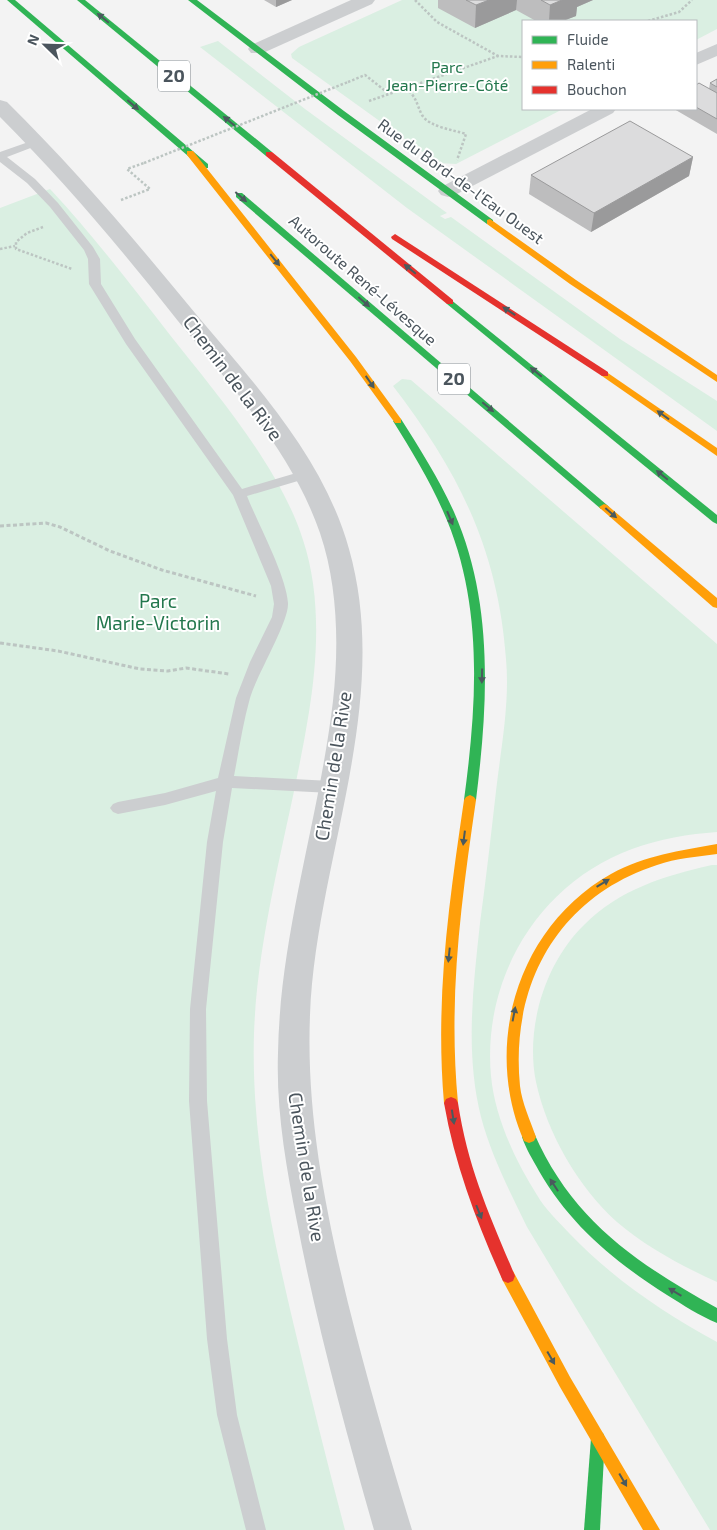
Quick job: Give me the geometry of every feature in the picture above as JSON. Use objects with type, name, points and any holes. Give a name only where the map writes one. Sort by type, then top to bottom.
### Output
[{"type":"main road","name":"Autoroute René-Lévesque","points":[[11,0],[717,604]]},
{"type":"main road","name":"Autoroute René-Lévesque","points":[[81,0],[717,520]]},
{"type":"main road","name":"Rue du Bord-de-l'Eau Ouest","points":[[192,0],[448,191],[595,297],[717,379]]},
{"type":"main road","points":[[266,152],[366,217]]},
{"type":"main road","points":[[190,154],[342,343],[399,424],[442,499],[468,567],[481,640],[481,698],[448,966],[445,1034],[450,1099],[464,1166],[477,1207],[491,1240],[535,1329],[652,1530]]},
{"type":"main road","points":[[382,228],[623,386],[717,453]]},
{"type":"main road","points":[[717,848],[671,855],[641,864],[602,884],[565,913],[541,945],[524,979],[513,1019],[511,1060],[513,1083],[526,1129],[545,1169],[566,1202],[596,1234],[617,1252],[668,1288],[717,1316]]},
{"type":"main road","points":[[592,1530],[598,1438]]},
{"type":"street","points":[[257,49],[366,0]]},
{"type":"street","points":[[697,59],[717,49]]},
{"type":"street","name":"Chemin de la Rive","points":[[0,106],[37,142],[97,208],[205,338],[269,422],[303,475],[330,528],[340,561],[345,593],[348,670],[346,702],[298,967],[293,1032],[294,1105],[308,1197],[331,1304],[371,1457],[393,1530]]},
{"type":"street","points":[[448,191],[604,110]]},
{"type":"lane","points":[[0,156],[37,142]]},
{"type":"lane","points":[[0,156],[31,181],[89,248],[94,259],[93,275],[95,284],[130,341],[173,398],[213,460],[240,494],[278,586],[280,598],[279,617],[250,678],[234,733],[215,842],[198,1009],[198,1101],[204,1206],[216,1339],[226,1406],[256,1530]]},
{"type":"lane","points":[[240,494],[303,475]]},
{"type":"lane","points":[[118,808],[166,799],[225,782],[284,783],[331,787]]},
{"type":"path","points":[[415,0],[438,22],[498,56]]},
{"type":"path","points":[[652,20],[687,9],[692,0]]},
{"type":"path","points":[[363,104],[387,92],[406,88],[498,56],[522,57]]},
{"type":"path","points":[[116,202],[147,189],[128,169],[365,75],[387,92]]},
{"type":"path","points":[[406,88],[415,96],[423,117],[439,126],[466,134],[456,160],[451,166]]},
{"type":"path","points":[[0,249],[15,246],[20,238],[27,233],[65,218]]},
{"type":"path","points":[[15,246],[19,251],[93,275]]},
{"type":"path","points":[[0,526],[46,523],[60,527],[110,551],[162,570],[246,594],[280,598]]},
{"type":"path","points":[[0,643],[58,651],[140,669],[168,671],[195,669],[250,678]]},
{"type":"green space","name":"Parc Jean-Pierre-Côté","points":[[402,0],[717,0],[717,29],[697,39],[697,20],[522,20],[522,110],[561,110],[456,164],[438,163],[292,58],[291,54],[299,47]]},
{"type":"green space","points":[[218,41],[305,109],[447,213],[440,216],[445,219],[451,217],[620,339],[717,401],[717,431],[407,208],[200,47]]},
{"type":"green space","name":"Parc Marie-Victorin","points":[[50,189],[112,260],[246,433],[279,486],[293,513],[309,561],[313,582],[316,625],[312,691],[302,752],[262,952],[254,1033],[254,1070],[259,1144],[270,1217],[306,1377],[345,1530],[0,1530],[0,208]]},
{"type":"green space","points":[[402,379],[411,380],[717,644],[717,832],[653,842],[632,849],[599,864],[569,885],[544,910],[523,938],[507,970],[496,1004],[491,1040],[491,1076],[493,1092],[507,1138],[521,1168],[544,1205],[585,1249],[620,1279],[677,1319],[717,1342],[717,1530],[710,1530],[527,1227],[495,1159],[481,1117],[473,1069],[473,996],[507,692],[502,620],[484,547],[471,514],[456,481],[393,386]]},
{"type":"green space","points":[[717,865],[717,1282],[678,1263],[640,1240],[617,1222],[589,1193],[556,1139],[541,1101],[533,1061],[533,1040],[541,998],[558,958],[570,940],[598,913],[628,893],[660,879]]},
{"type":"building","points":[[466,0],[489,0],[476,5]]},
{"type":"building","points":[[541,0],[562,0],[550,5]]},
{"type":"building","points":[[717,79],[717,87],[710,83]]},
{"type":"building","points":[[699,83],[717,93],[717,119],[697,108],[697,84]]},
{"type":"building","points":[[630,121],[693,157],[594,213],[531,175]]},
{"type":"traffic: fast","points":[[11,0],[205,166]]},
{"type":"traffic: fast","points":[[81,0],[269,154]]},
{"type":"traffic: fast","points":[[192,0],[341,113],[490,222]]},
{"type":"traffic: fast","points":[[239,195],[604,507]]},
{"type":"traffic: fast","points":[[450,302],[717,520]]},
{"type":"traffic: fast","points":[[398,421],[427,467],[449,513],[465,557],[475,602],[480,648],[480,696],[477,746],[470,800]]},
{"type":"traffic: fast","points":[[529,1137],[532,1146],[554,1183],[583,1222],[637,1267],[676,1293],[717,1316]]},
{"type":"traffic: fast","points":[[592,1530],[598,1438]]},
{"type":"traffic: slow","points":[[190,153],[353,359],[398,421]]},
{"type":"traffic: slow","points":[[490,222],[573,282],[717,379]]},
{"type":"traffic: slow","points":[[605,374],[717,453]]},
{"type":"traffic: slow","points":[[604,507],[717,604]]},
{"type":"traffic: slow","points":[[451,1103],[447,1065],[447,988],[454,913],[470,800]]},
{"type":"traffic: slow","points":[[529,1137],[515,1092],[512,1048],[516,1013],[526,979],[541,949],[561,922],[586,898],[616,878],[658,859],[717,849]]},
{"type":"traffic: slow","points":[[508,1276],[565,1382],[652,1530]]},
{"type":"traffic: jam","points":[[269,154],[450,302]]},
{"type":"traffic: jam","points":[[395,237],[605,374]]},
{"type":"traffic: jam","points":[[451,1103],[460,1148],[473,1192],[508,1276]]}]
